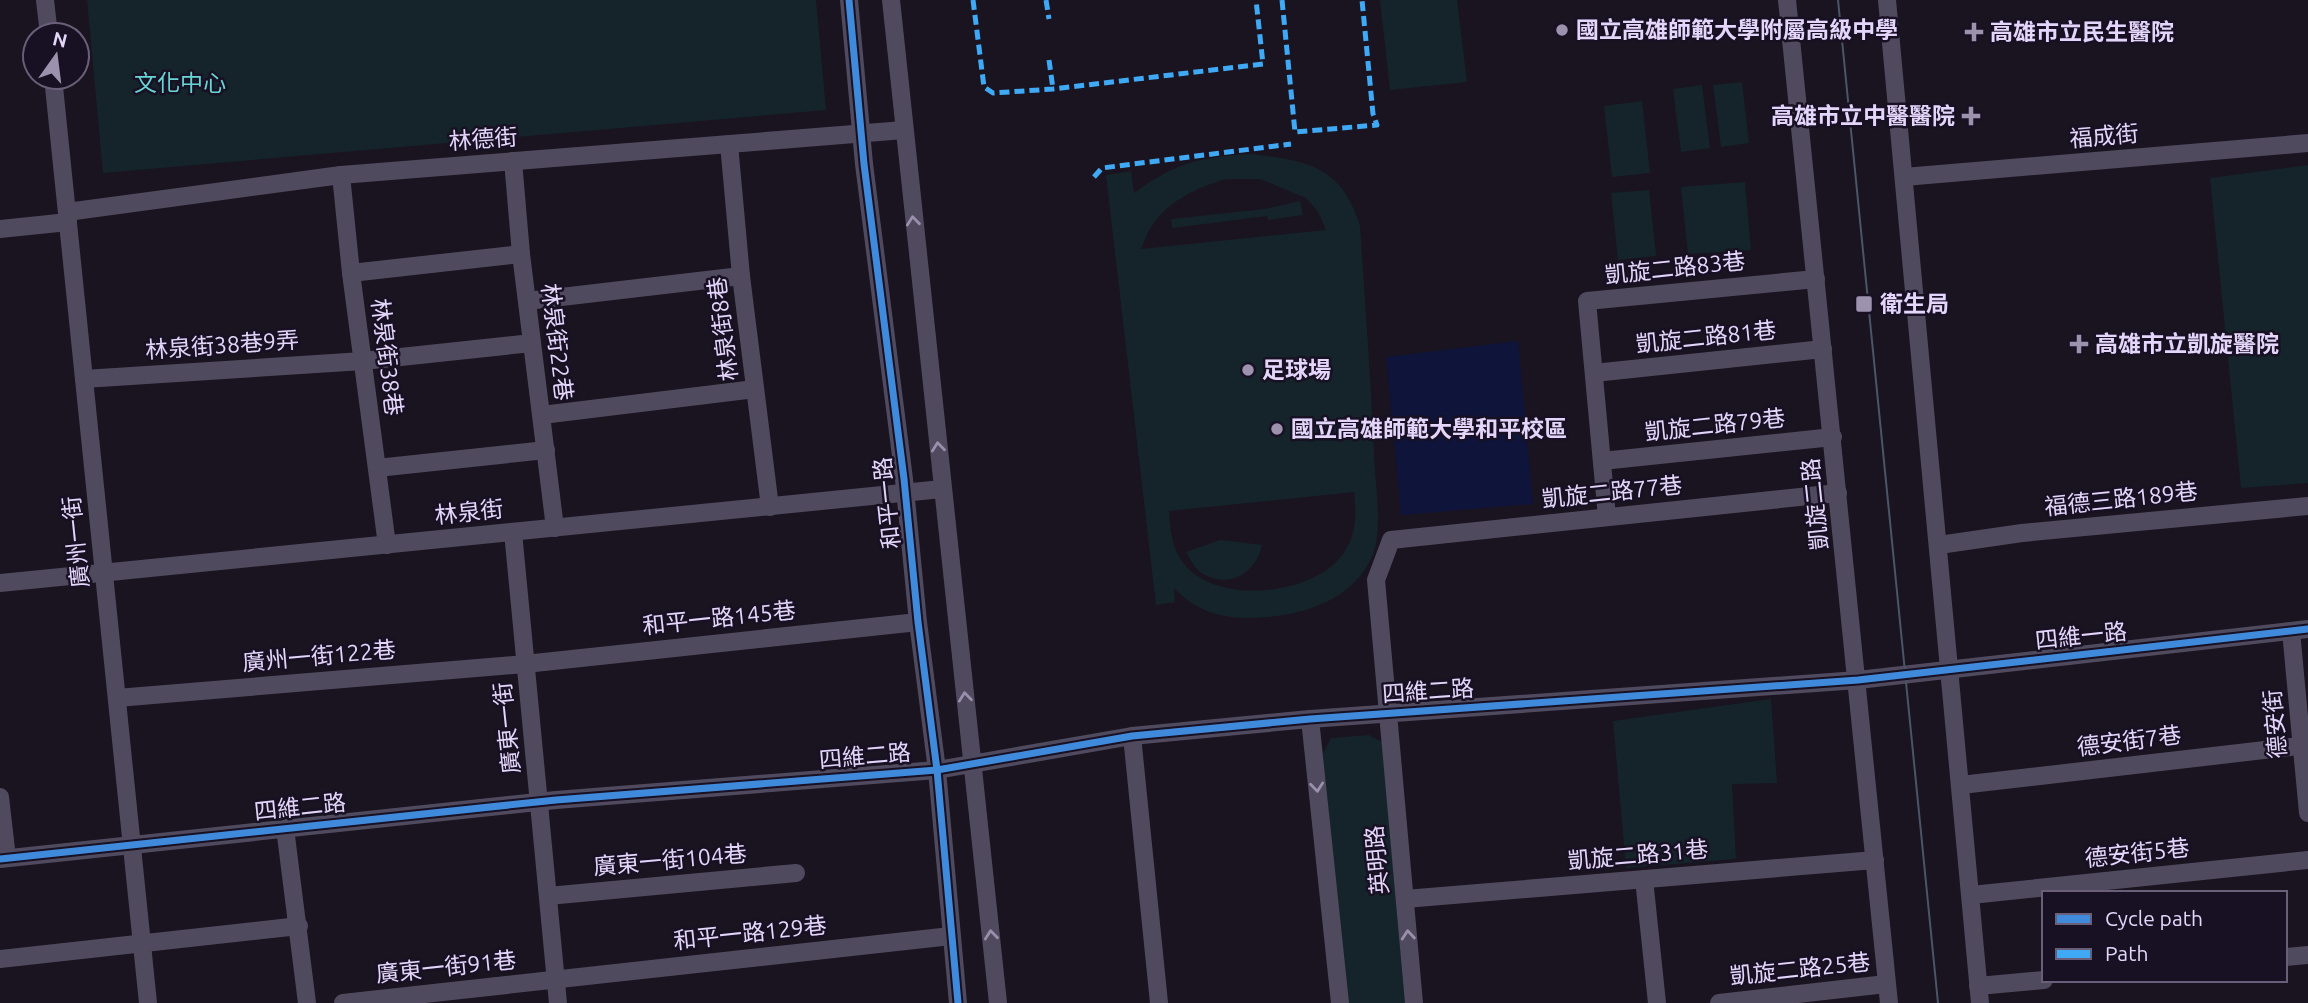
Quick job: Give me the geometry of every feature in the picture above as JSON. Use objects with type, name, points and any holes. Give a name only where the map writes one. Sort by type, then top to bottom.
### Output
[{"type":"street","points":[[46,0],[48,21]]},
{"type":"street","name":"和平一路","points":[[849,0],[861,134],[937,770],[958,1003]]},
{"type":"street","points":[[891,0],[998,1003]]},
{"type":"street","name":"凱旋二路","points":[[1787,0],[1889,1003]]},
{"type":"street","points":[[1887,0],[1979,994],[2042,980]]},
{"type":"street","name":"廣州一街","points":[[54,91],[148,1003]]},
{"type":"street","name":"林德街","points":[[0,229],[341,175],[904,130]]},
{"type":"street","name":"福成街","points":[[1904,177],[2308,143]]},
{"type":"street","name":"林泉街8巷","points":[[729,144],[741,276],[770,507]]},
{"type":"street","name":"林泉街22巷","points":[[513,161],[521,254],[555,528]]},
{"type":"street","name":"林泉街38巷","points":[[341,175],[351,273],[387,545]]},
{"type":"street","points":[[351,273],[521,254]]},
{"type":"street","points":[[527,301],[741,276]]},
{"type":"street","name":"凱旋二路83巷","points":[[1607,517],[1587,301],[1816,279]]},
{"type":"street","name":"林泉街38巷9弄","points":[[84,379],[363,361],[532,343]]},
{"type":"street","name":"凱旋二路81巷","points":[[1594,373],[1823,349]]},
{"type":"street","points":[[542,415],[755,389]]},
{"type":"street","name":"凱旋二路79巷","points":[[1602,461],[1833,437]]},
{"type":"street","points":[[377,468],[546,450]]},
{"type":"street","name":"林泉街","points":[[0,583],[943,489]]},
{"type":"street","name":"凱旋二路77巷","points":[[1391,540],[1838,493]]},
{"type":"street","name":"福德三路189巷","points":[[1939,545],[2022,533],[2308,506]]},
{"type":"street","name":"廣東一街","points":[[513,532],[558,1003]]},
{"type":"street","name":"英明路","points":[[1391,540],[1377,580],[1413,1003]]},
{"type":"street","name":"和平一路145巷","points":[[525,664],[918,622]]},
{"type":"street","name":"四維一路","points":[[1858,680],[2300,630]]},
{"type":"street","name":"德安街","points":[[2300,630],[2308,813]]},
{"type":"street","name":"廣州一街122巷","points":[[117,698],[525,664]]},
{"type":"street","name":"四維二路","points":[[4,858],[539,802],[937,770],[1132,736],[1310,719],[1858,680]]},
{"type":"street","points":[[1310,719],[1340,1003]]},
{"type":"street","points":[[1132,736],[1159,1003]]},
{"type":"street","name":"德安街7巷","points":[[1961,785],[2305,746]]},
{"type":"street","points":[[0,797],[4,858]]},
{"type":"street","points":[[285,828],[307,1003]]},
{"type":"street","name":"凱旋二路31巷","points":[[1405,899],[1875,860]]},
{"type":"street","name":"德安街5巷","points":[[1971,895],[2308,860]]},
{"type":"street","name":"廣東一街104巷","points":[[548,896],[796,873]]},
{"type":"street","points":[[1644,879],[1657,1003]]},
{"type":"street","points":[[0,959],[299,926]]},
{"type":"street","name":"和平一路129巷","points":[[555,979],[951,936]]},
{"type":"street","points":[[2287,957],[2308,955]]},
{"type":"street","name":"廣東一街91巷","points":[[343,1003],[555,979]]},
{"type":"street","name":"凱旋二路25巷","points":[[1719,1003],[1886,984]]},
{"type":"green space","name":"文化中心","points":[[87,0],[816,0],[826,110],[103,173]]},
{"type":"green space","points":[[1380,0],[1457,0],[1467,82],[1390,90]]},
{"type":"green space","points":[[1742,82],[1749,143],[1721,147],[1713,85]]},
{"type":"green space","points":[[1702,85],[1710,148],[1681,152],[1673,89]]},
{"type":"green space","points":[[1642,101],[1650,173],[1612,177],[1604,106]]},
{"type":"green space","points":[[1252,154],[1290,160],[1321,170],[1344,191],[1353,206],[1360,226],[1378,516],[1377,540],[1371,559],[1359,577],[1340,594],[1303,611],[1248,618],[1208,611],[1196,606],[1174,588],[1175,602],[1156,605],[1106,175],[1131,171],[1134,193],[1176,168],[1203,159]],"holes":[[[1226,179],[1260,179],[1306,198],[1318,212],[1326,230],[1141,249],[1148,232],[1168,208],[1196,190]],[[1354,492],[1354,524],[1351,540],[1343,554],[1329,569],[1309,580],[1286,587],[1236,590],[1213,584],[1194,574],[1180,558],[1173,541],[1169,511]]]},
{"type":"green space","points":[[2308,165],[2308,483],[2241,488],[2210,178]]},
{"type":"green space","points":[[1745,182],[1751,250],[1688,254],[1681,187]]},
{"type":"green space","points":[[1649,190],[1656,256],[1618,260],[1611,193]]},
{"type":"green space","points":[[1300,201],[1303,215],[1268,220],[1267,216],[1172,228],[1171,219],[1265,209]]},
{"type":"green space","points":[[1220,540],[1262,545],[1259,555],[1248,570],[1240,576],[1223,580],[1200,572],[1186,552]]},
{"type":"green space","points":[[1771,699],[1777,783],[1732,784],[1736,859],[1626,868],[1613,721]]},
{"type":"green space","points":[[1369,735],[1382,742],[1405,1003],[1346,1003],[1323,753],[1331,738]]},
{"type":"shaded area","points":[[1518,341],[1533,504],[1401,515],[1386,357]]},
{"type":"tram line","points":[[1838,0],[1938,1003]]},
{"type":"marked path","points":[[973,0],[984,87],[993,93],[1053,89],[1263,64],[1256,0]]},
{"type":"marked path","points":[[1046,0],[1049,19]]},
{"type":"marked path","points":[[1282,0],[1295,132],[1377,125],[1373,114],[1362,0]]},
{"type":"marked path","points":[[1049,60],[1053,89]]},
{"type":"marked path","points":[[1094,177],[1102,168],[1291,144]]},
{"type":"cycle path","points":[[849,0],[864,164],[937,770],[958,1003]]},
{"type":"cycle path","points":[[0,859],[556,800],[937,770],[1132,736],[1310,719],[1858,680],[2308,629]]},
{"type":"place","name":"國立高雄師範大學附屬高級中學","points":[[1562,30]]},
{"type":"place","name":"高雄市立民生醫院","points":[[1974,32]]},
{"type":"place","name":"高雄市立中醫醫院","points":[[1971,116]]},
{"type":"place","name":"衛生局","points":[[1864,304]]},
{"type":"place","name":"高雄市立凱旋醫院","points":[[2079,344]]},
{"type":"place","name":"足球場","points":[[1248,370]]},
{"type":"place","name":"國立高雄師範大學和平校區","points":[[1277,429]]}]
